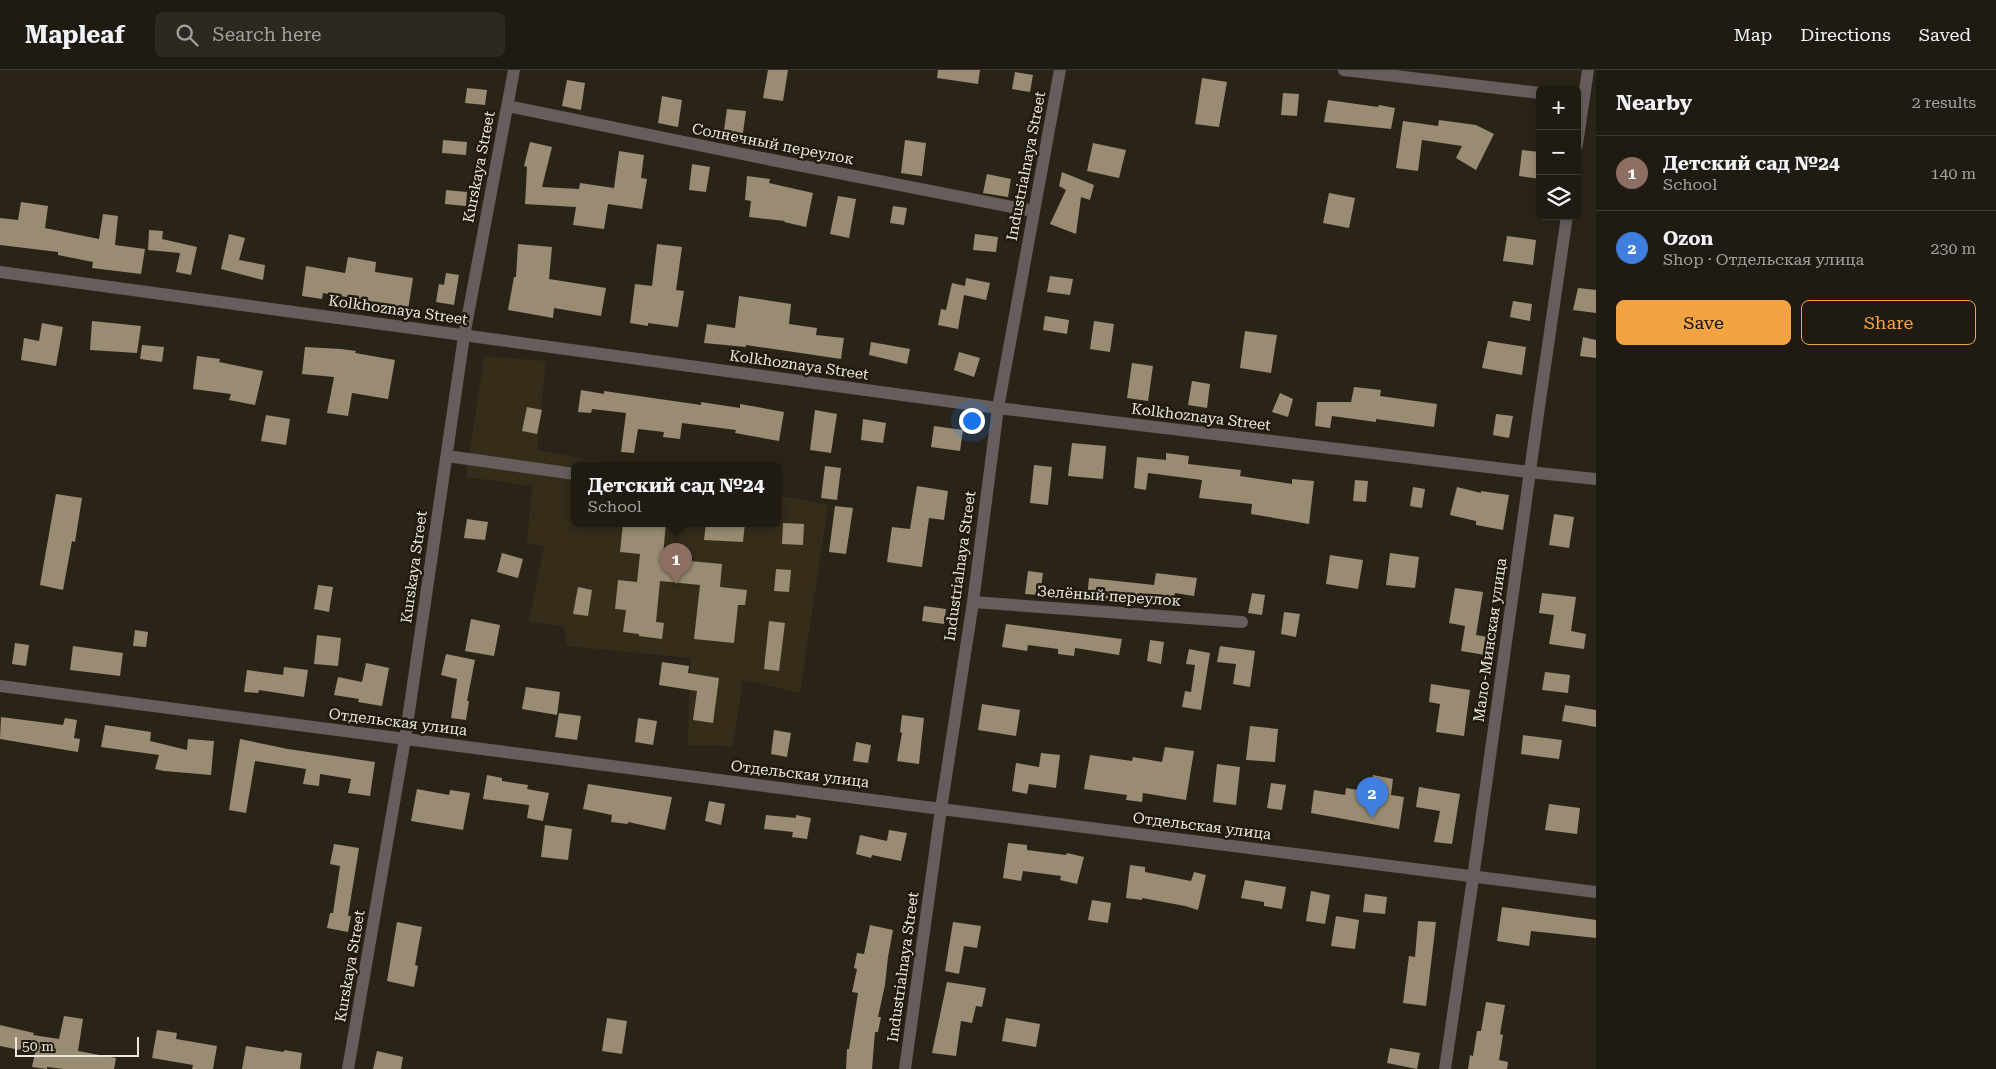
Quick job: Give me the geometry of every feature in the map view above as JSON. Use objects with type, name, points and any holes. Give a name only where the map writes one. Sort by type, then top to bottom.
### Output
[{"type":"street","name":"Kurskaya Street","points":[[348,1069],[406,739],[464,336],[514,70]]},
{"type":"street","name":"Industrialnaya Street","points":[[905,1069],[941,809],[973,602],[998,408],[1060,70]]},
{"type":"street","points":[[1344,70],[1536,93]]},
{"type":"street","points":[[1580,130],[1586,98],[1588,70]]},
{"type":"street","name":"Солнечный переулок","points":[[507,106],[1033,212]]},
{"type":"street","name":"Мало-Минская улица","points":[[1445,1069],[1474,877],[1529,472],[1566,220]]},
{"type":"street","name":"Kolkhoznaya Street","points":[[0,272],[998,408],[1596,479]]},
{"type":"street","points":[[447,456],[571,473]]},
{"type":"street","name":"Зелёный переулок","points":[[973,602],[1242,622]]},
{"type":"street","name":"Отдельская улица","points":[[0,686],[941,809],[1596,892]]},
{"type":"shaded area","points":[[484,356],[546,361],[537,450],[600,462],[571,462],[571,527],[781,527],[781,496],[828,505],[800,693],[743,680],[733,746],[688,745],[690,658],[567,646],[564,626],[529,622],[544,546],[527,543],[532,486],[466,477]]},
{"type":"building","points":[[768,70],[788,70],[783,101],[763,98]]},
{"type":"building","points":[[938,70],[980,70],[978,84],[937,78]]},
{"type":"building","points":[[1015,72],[1033,75],[1030,92],[1012,89]]},
{"type":"building","points":[[1202,78],[1227,82],[1219,127],[1195,124]]},
{"type":"building","points":[[567,80],[585,83],[581,110],[562,106]]},
{"type":"building","points":[[467,88],[487,90],[485,105],[465,103]]},
{"type":"building","points":[[1283,93],[1299,94],[1297,116],[1281,115]]},
{"type":"building","points":[[662,96],[682,100],[678,127],[658,123]]},
{"type":"building","points":[[1328,100],[1395,108],[1391,129],[1324,122]]},
{"type":"building","points":[[727,109],[746,111],[742,140],[723,137]]},
{"type":"building","points":[[1439,120],[1476,125],[1494,134],[1476,170],[1456,158],[1462,146],[1422,140],[1418,171],[1396,168],[1403,121],[1438,126]]},
{"type":"building","points":[[443,140],[467,142],[466,155],[442,153]]},
{"type":"building","points":[[905,140],[926,143],[922,176],[901,173]]},
{"type":"building","points":[[530,142],[552,147],[542,187],[579,189],[580,183],[614,188],[619,151],[644,155],[641,178],[647,179],[642,209],[608,204],[604,229],[573,225],[576,207],[525,204],[527,167],[524,166]]},
{"type":"building","points":[[1093,143],[1126,150],[1119,178],[1087,171]]},
{"type":"building","points":[[1522,150],[1536,152],[1536,178],[1519,176]]},
{"type":"building","points":[[692,164],[710,167],[706,192],[689,190]]},
{"type":"building","points":[[1062,172],[1094,185],[1090,200],[1081,197],[1076,234],[1050,224],[1066,190],[1059,186]]},
{"type":"building","points":[[987,174],[1011,179],[1008,197],[983,193]]},
{"type":"building","points":[[747,176],[770,179],[769,183],[813,193],[806,227],[785,221],[749,217],[751,201],[745,200]]},
{"type":"building","points":[[446,190],[467,192],[466,206],[445,204]]},
{"type":"building","points":[[1329,193],[1355,198],[1349,228],[1323,223]]},
{"type":"building","points":[[838,196],[856,199],[849,238],[830,234]]},
{"type":"building","points":[[21,202],[48,206],[45,228],[99,239],[103,214],[118,216],[115,245],[145,249],[141,274],[92,268],[93,262],[58,255],[58,252],[0,245],[0,218],[18,220]]},
{"type":"building","points":[[893,206],[907,208],[904,225],[890,223]]},
{"type":"building","points":[[149,230],[163,231],[162,239],[197,247],[191,275],[176,272],[180,253],[148,250]]},
{"type":"building","points":[[229,234],[245,238],[239,260],[265,265],[263,280],[221,269]]},
{"type":"building","points":[[975,234],[998,237],[996,252],[973,250]]},
{"type":"building","points":[[1507,236],[1536,240],[1533,265],[1503,261]]},
{"type":"building","points":[[518,244],[552,247],[549,279],[606,288],[601,316],[554,308],[553,318],[508,310],[514,277],[516,277]]},
{"type":"building","points":[[657,244],[682,247],[676,290],[684,291],[678,327],[630,323],[635,284],[652,286]]},
{"type":"building","points":[[348,257],[376,262],[375,272],[413,278],[408,310],[382,306],[382,303],[323,293],[322,299],[302,296],[306,266],[345,273]]},
{"type":"building","points":[[446,273],[459,275],[454,305],[436,302],[439,284],[444,285]]},
{"type":"building","points":[[1050,276],[1073,279],[1070,295],[1047,292]]},
{"type":"building","points":[[966,278],[990,283],[986,300],[964,295],[958,329],[938,325],[941,309],[946,310],[952,283],[965,286]]},
{"type":"building","points":[[1578,288],[1596,290],[1596,313],[1573,310]]},
{"type":"building","points":[[739,296],[791,304],[789,324],[817,328],[816,335],[844,338],[841,359],[746,345],[746,347],[704,343],[707,324],[735,328]]},
{"type":"building","points":[[1513,301],[1532,304],[1530,321],[1510,317]]},
{"type":"building","points":[[1045,316],[1069,320],[1067,334],[1043,330]]},
{"type":"building","points":[[92,321],[141,326],[137,353],[90,350]]},
{"type":"building","points":[[1094,321],[1114,324],[1110,352],[1090,349]]},
{"type":"building","points":[[42,323],[63,327],[56,366],[21,360],[24,338],[39,341]]},
{"type":"building","points":[[1245,331],[1277,335],[1271,373],[1240,368]]},
{"type":"building","points":[[1583,337],[1596,340],[1596,358],[1580,356]]},
{"type":"building","points":[[1488,341],[1526,347],[1522,375],[1482,368]]},
{"type":"building","points":[[871,342],[910,349],[907,364],[869,355]]},
{"type":"building","points":[[142,345],[164,347],[162,362],[140,359]]},
{"type":"building","points":[[305,347],[356,351],[355,353],[395,360],[388,399],[352,393],[348,416],[327,413],[334,377],[302,374]]},
{"type":"building","points":[[959,352],[980,358],[974,377],[954,370]]},
{"type":"building","points":[[197,356],[220,359],[219,362],[263,371],[255,405],[229,400],[231,394],[193,389]]},
{"type":"building","points":[[1132,363],[1153,366],[1148,401],[1127,398]]},
{"type":"building","points":[[1192,381],[1210,384],[1207,408],[1188,405]]},
{"type":"building","points":[[1354,387],[1381,390],[1380,396],[1437,404],[1434,427],[1376,419],[1376,422],[1332,416],[1330,428],[1315,426],[1317,402],[1351,402]]},
{"type":"building","points":[[581,390],[604,394],[604,391],[701,405],[701,402],[740,408],[740,404],[784,412],[779,441],[735,433],[736,430],[682,423],[680,439],[663,437],[664,432],[638,429],[634,453],[621,452],[626,413],[592,409],[591,413],[578,412]]},
{"type":"building","points":[[1280,393],[1293,399],[1288,417],[1272,412]]},
{"type":"building","points":[[527,407],[542,410],[537,434],[522,431]]},
{"type":"building","points":[[815,410],[837,414],[831,453],[810,450]]},
{"type":"building","points":[[1496,414],[1513,416],[1509,438],[1493,435]]},
{"type":"building","points":[[266,415],[290,419],[286,445],[261,441]]},
{"type":"building","points":[[863,419],[886,423],[883,443],[861,440]]},
{"type":"building","points":[[934,426],[963,430],[960,451],[931,447]]},
{"type":"building","points":[[1072,443],[1106,446],[1103,479],[1068,476]]},
{"type":"building","points":[[1166,453],[1189,456],[1188,464],[1241,470],[1240,476],[1292,484],[1292,479],[1314,481],[1309,524],[1251,514],[1252,504],[1199,498],[1202,480],[1148,473],[1146,490],[1134,488],[1137,457],[1166,460]]},
{"type":"building","points":[[1034,465],[1052,467],[1048,505],[1030,503]]},
{"type":"building","points":[[825,466],[841,468],[837,500],[821,498]]},
{"type":"building","points":[[1355,480],[1368,481],[1366,502],[1353,501]]},
{"type":"building","points":[[917,486],[948,491],[944,520],[929,518],[922,567],[887,562],[892,527],[910,529]]},
{"type":"building","points":[[1413,487],[1425,489],[1422,508],[1410,506]]},
{"type":"building","points":[[1457,487],[1481,493],[1481,491],[1509,495],[1503,530],[1476,525],[1476,521],[1450,515]]},
{"type":"building","points":[[56,494],[82,498],[75,542],[72,541],[63,590],[40,585]]},
{"type":"building","points":[[835,506],[853,508],[846,554],[829,552]]},
{"type":"building","points":[[1554,514],[1574,517],[1569,548],[1549,545]]},
{"type":"building","points":[[467,519],[488,522],[485,540],[464,538]]},
{"type":"building","points":[[783,523],[804,524],[803,545],[782,544]]},
{"type":"building","points":[[623,527],[666,527],[663,555],[690,558],[690,561],[722,564],[720,587],[747,590],[745,605],[738,605],[734,643],[694,639],[700,585],[660,581],[656,622],[664,623],[662,639],[623,632],[626,610],[615,609],[618,580],[637,582],[640,554],[620,552]]},
{"type":"building","points":[[706,527],[745,527],[743,542],[704,540]]},
{"type":"building","points":[[502,553],[523,559],[518,578],[497,572]]},
{"type":"building","points":[[1390,553],[1419,557],[1415,588],[1386,585]]},
{"type":"building","points":[[1330,555],[1363,560],[1358,589],[1326,584]]},
{"type":"building","points":[[776,569],[791,570],[789,592],[774,591]]},
{"type":"building","points":[[1028,571],[1043,573],[1040,595],[1025,594]]},
{"type":"building","points":[[1156,573],[1197,578],[1194,596],[1175,593],[1173,605],[1130,599],[1130,603],[1087,598],[1089,578],[1154,585]]},
{"type":"building","points":[[318,585],[333,587],[329,612],[314,609]]},
{"type":"building","points":[[578,587],[592,590],[588,616],[573,614]]},
{"type":"building","points":[[1455,588],[1483,592],[1476,635],[1488,637],[1485,655],[1461,651],[1465,626],[1449,623]]},
{"type":"building","points":[[1252,593],[1265,595],[1262,615],[1248,613]]},
{"type":"building","points":[[1542,593],[1576,597],[1571,631],[1586,634],[1584,649],[1549,644],[1554,615],[1539,613]]},
{"type":"building","points":[[924,606],[946,609],[944,624],[922,621]]},
{"type":"building","points":[[1284,612],[1300,614],[1296,637],[1281,634]]},
{"type":"building","points":[[471,619],[500,625],[494,656],[465,651]]},
{"type":"building","points":[[769,621],[785,623],[779,671],[764,669]]},
{"type":"building","points":[[1006,624],[1122,639],[1119,655],[1075,648],[1074,656],[1058,654],[1058,649],[1028,645],[1027,651],[1002,647]]},
{"type":"building","points":[[135,630],[148,632],[146,647],[133,646]]},
{"type":"building","points":[[317,635],[341,638],[338,666],[314,664]]},
{"type":"building","points":[[1150,640],[1164,642],[1161,664],[1147,661]]},
{"type":"building","points":[[15,643],[29,645],[26,666],[12,664]]},
{"type":"building","points":[[73,646],[123,653],[120,676],[70,670]]},
{"type":"building","points":[[1220,646],[1255,651],[1250,687],[1233,684],[1236,664],[1217,662]]},
{"type":"building","points":[[1189,649],[1210,653],[1201,710],[1182,707],[1185,691],[1191,692],[1195,665],[1186,664]]},
{"type":"building","points":[[446,654],[475,660],[467,701],[469,701],[466,720],[451,718],[457,679],[441,675]]},
{"type":"building","points":[[662,662],[689,666],[688,673],[719,678],[713,723],[693,720],[697,691],[659,685]]},
{"type":"building","points":[[366,663],[389,668],[382,706],[358,702],[359,699],[334,695],[338,677],[362,682]]},
{"type":"building","points":[[284,667],[308,670],[304,697],[259,690],[258,693],[244,692],[247,670],[283,675]]},
{"type":"building","points":[[1545,672],[1570,675],[1568,693],[1542,690]]},
{"type":"building","points":[[1431,684],[1470,690],[1464,736],[1436,732],[1440,704],[1429,702]]},
{"type":"building","points":[[526,687],[560,692],[557,715],[522,709]]},
{"type":"building","points":[[982,704],[1020,710],[1016,736],[978,730]]},
{"type":"building","points":[[1565,705],[1596,710],[1596,727],[1562,721]]},
{"type":"building","points":[[559,713],[581,716],[577,740],[555,737]]},
{"type":"building","points":[[902,715],[924,718],[919,764],[897,761],[902,733],[900,732]]},
{"type":"building","points":[[1,717],[63,725],[65,718],[77,720],[74,738],[80,739],[78,752],[0,739]]},
{"type":"building","points":[[638,718],[657,721],[653,745],[635,742]]},
{"type":"building","points":[[105,725],[151,732],[150,741],[187,750],[188,739],[214,741],[211,775],[155,769],[159,755],[101,747]]},
{"type":"building","points":[[1250,726],[1278,729],[1275,762],[1246,760]]},
{"type":"building","points":[[774,730],[791,733],[787,757],[771,754]]},
{"type":"building","points":[[1523,735],[1562,740],[1559,759],[1521,754]]},
{"type":"building","points":[[240,739],[288,749],[375,762],[370,796],[348,793],[351,779],[320,774],[319,786],[303,784],[306,769],[255,761],[246,813],[229,810]]},
{"type":"building","points":[[856,742],[871,745],[868,763],[853,761]]},
{"type":"building","points":[[1165,747],[1194,751],[1186,800],[1143,793],[1142,802],[1126,800],[1127,795],[1084,789],[1090,755],[1132,761],[1133,757],[1162,762]]},
{"type":"building","points":[[1041,753],[1060,755],[1056,788],[1029,784],[1027,794],[1012,791],[1016,763],[1039,767]]},
{"type":"building","points":[[1217,764],[1240,767],[1236,805],[1213,802]]},
{"type":"building","points":[[487,775],[502,778],[502,781],[528,785],[527,789],[549,793],[543,821],[527,818],[529,805],[483,799]]},
{"type":"building","points":[[1373,775],[1393,779],[1391,795],[1404,797],[1399,829],[1311,813],[1314,790],[1345,795],[1346,788],[1370,792]]},
{"type":"building","points":[[1271,783],[1286,785],[1282,810],[1267,808]]},
{"type":"building","points":[[588,784],[672,797],[665,830],[628,822],[628,824],[611,822],[612,815],[583,809]]},
{"type":"building","points":[[1419,787],[1460,794],[1452,844],[1434,842],[1440,811],[1416,807]]},
{"type":"building","points":[[417,789],[449,795],[450,790],[470,793],[463,830],[411,821]]},
{"type":"building","points":[[709,801],[725,804],[721,825],[705,821]]},
{"type":"building","points":[[1549,804],[1580,808],[1577,834],[1545,830]]},
{"type":"building","points":[[766,815],[796,818],[796,815],[811,818],[807,839],[792,837],[793,832],[764,829]]},
{"type":"building","points":[[545,825],[572,829],[568,860],[541,857]]},
{"type":"building","points":[[889,830],[907,833],[901,861],[872,855],[871,858],[856,854],[860,835],[887,841]]},
{"type":"building","points":[[1008,843],[1027,845],[1027,850],[1066,855],[1067,853],[1084,857],[1077,884],[1060,880],[1061,876],[1023,871],[1021,881],[1003,878]]},
{"type":"building","points":[[334,844],[359,848],[348,916],[351,916],[348,932],[327,928],[330,913],[333,913],[340,866],[330,864]]},
{"type":"building","points":[[1130,865],[1145,867],[1145,872],[1191,881],[1194,872],[1206,875],[1198,910],[1142,898],[1142,900],[1126,898]]},
{"type":"building","points":[[1245,880],[1286,887],[1282,909],[1264,906],[1264,902],[1241,898]]},
{"type":"building","points":[[1311,891],[1330,895],[1325,924],[1306,921]]},
{"type":"building","points":[[1365,894],[1387,897],[1385,914],[1363,912]]},
{"type":"building","points":[[1092,900],[1111,903],[1108,923],[1088,920]]},
{"type":"building","points":[[1502,907],[1596,920],[1596,938],[1531,931],[1529,946],[1497,941]]},
{"type":"building","points":[[1336,916],[1359,920],[1355,949],[1331,946]]},
{"type":"building","points":[[1418,921],[1436,922],[1426,1006],[1403,1003],[1409,956],[1415,957]]},
{"type":"building","points":[[397,922],[422,927],[415,965],[418,966],[414,987],[387,981]]},
{"type":"building","points":[[953,922],[981,926],[977,948],[964,946],[959,974],[945,971]]},
{"type":"building","points":[[870,925],[893,930],[878,1017],[881,1017],[878,1032],[875,1032],[872,1069],[846,1069],[847,1049],[849,1049],[858,993],[852,992],[857,969],[854,968],[857,953],[864,954]]},
{"type":"building","points":[[947,982],[986,988],[982,1007],[976,1006],[972,1023],[961,1021],[956,1056],[932,1053]]},
{"type":"building","points":[[1486,1002],[1505,1005],[1500,1034],[1503,1035],[1499,1060],[1508,1062],[1507,1069],[1468,1069],[1470,1055],[1473,1056],[1477,1031],[1481,1031]]},
{"type":"building","points":[[64,1016],[83,1019],[78,1051],[116,1058],[114,1069],[47,1067],[47,1069],[32,1067],[35,1053],[0,1046],[0,1025],[34,1033],[33,1035],[59,1039]]},
{"type":"building","points":[[607,1018],[627,1021],[622,1054],[602,1051]]},
{"type":"building","points":[[1006,1018],[1040,1024],[1036,1047],[1002,1041]]},
{"type":"building","points":[[157,1030],[177,1033],[176,1039],[217,1046],[213,1069],[192,1069],[193,1065],[152,1058]]},
{"type":"building","points":[[246,1046],[302,1053],[300,1069],[242,1069]]},
{"type":"building","points":[[1390,1048],[1420,1053],[1417,1069],[1387,1063]]},
{"type":"building","points":[[377,1051],[403,1057],[401,1069],[373,1069]]},
{"type":"place","name":"Детский сад №24","points":[[676,584]]},
{"type":"place","name":"Ozon","points":[[1372,818]]}]
